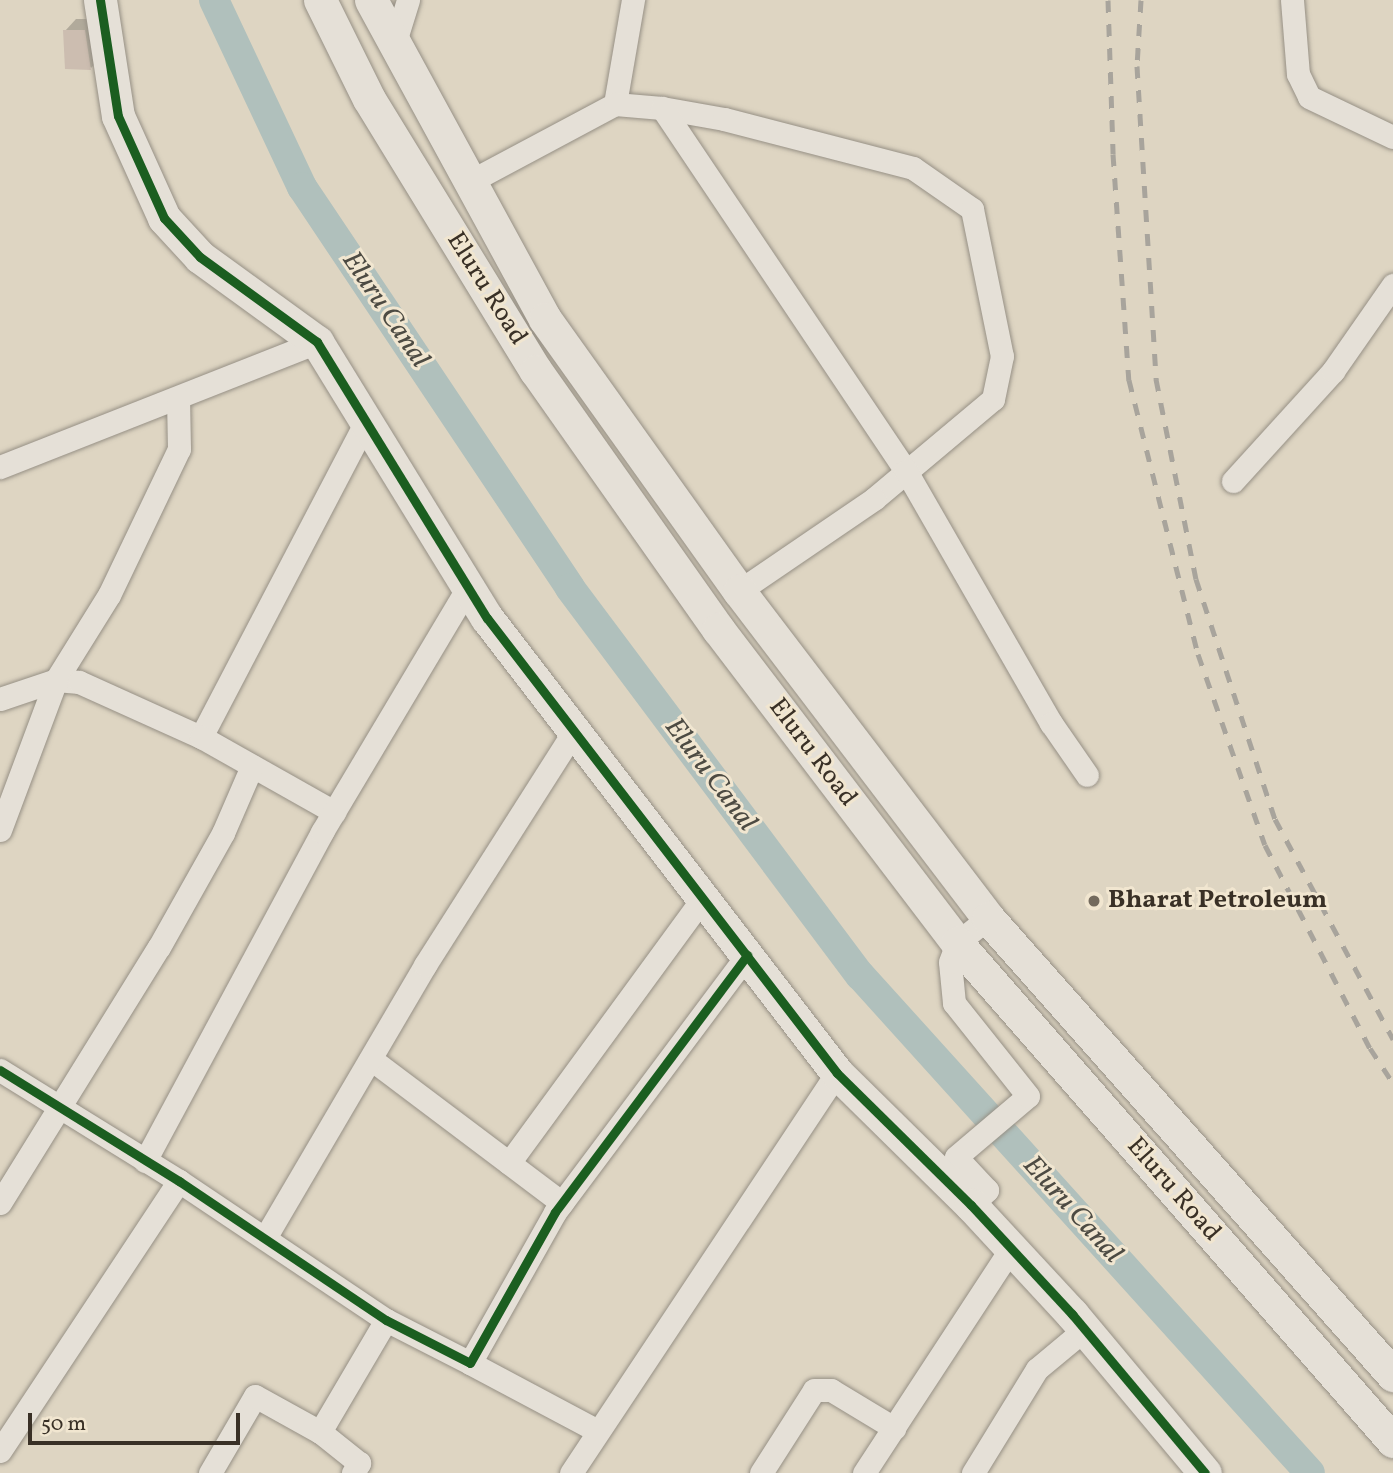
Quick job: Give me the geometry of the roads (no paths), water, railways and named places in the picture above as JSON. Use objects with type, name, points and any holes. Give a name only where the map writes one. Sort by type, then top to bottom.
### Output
[{"type":"main road","points":[[100,0],[118,116],[163,218],[200,257],[317,342],[468,587],[574,731],[837,1073],[979,1197],[1010,1250],[1078,1321],[1205,1473]]},
{"type":"main road","name":"Eluru Road","points":[[320,0],[369,99],[536,371],[718,629],[957,943],[1393,1441]]},
{"type":"main road","name":"Eluru Road","points":[[371,0],[545,318],[739,591],[988,918],[1393,1375]]},
{"type":"street","points":[[394,45],[408,0]]},
{"type":"street","points":[[615,104],[633,0]]},
{"type":"street","points":[[1292,0],[1298,74],[1309,97],[1393,137]]},
{"type":"street","points":[[469,182],[615,104],[662,108],[724,119],[913,168],[972,209],[1002,356],[993,399],[874,499],[739,591]]},
{"type":"street","points":[[662,108],[906,471],[1051,723],[1087,775]]},
{"type":"street","points":[[1233,481],[1333,371],[1393,285]]},
{"type":"street","points":[[0,467],[317,342]]},
{"type":"street","points":[[0,830],[56,680],[109,595],[179,449],[178,399]]},
{"type":"street","points":[[201,737],[366,421]]},
{"type":"street","points":[[145,1161],[334,812],[468,587]]},
{"type":"street","points":[[0,699],[56,680],[79,682],[201,737],[334,812]]},
{"type":"street","points":[[265,1238],[425,965],[574,731]]},
{"type":"street","points":[[0,1202],[59,1111],[217,845],[252,766]]},
{"type":"street","points":[[509,1163],[703,898]]},
{"type":"street","points":[[979,1197],[956,1157],[1028,1096],[987,1048],[954,1003],[950,962],[957,943],[988,918]]},
{"type":"street","points":[[470,1363],[562,1203],[747,955]]},
{"type":"street","points":[[371,1059],[562,1203]]},
{"type":"street","points":[[0,1070],[59,1111],[180,1181],[386,1320],[598,1431]]},
{"type":"street","points":[[571,1473],[837,1073]]},
{"type":"street","points":[[0,1451],[180,1181]]},
{"type":"street","points":[[864,1473],[1010,1250]]},
{"type":"street","points":[[320,1432],[386,1320]]},
{"type":"street","points":[[973,1473],[1037,1370],[1078,1321]]},
{"type":"street","points":[[761,1473],[814,1390],[831,1390],[894,1428]]},
{"type":"street","points":[[210,1473],[255,1396],[320,1432],[363,1470]]},
{"type":"waterway","name":"Eluru Canal","points":[[214,0],[302,187],[570,588],[860,975],[1310,1473]]},
{"type":"railway","points":[[1108,0],[1113,154],[1129,380],[1198,654],[1265,845],[1370,1048],[1393,1083]]},
{"type":"railway","points":[[1141,0],[1137,66],[1156,379],[1196,579],[1275,819],[1393,1039]]},
{"type":"place","name":"Bharat Petroleum","points":[[1094,901]]}]
